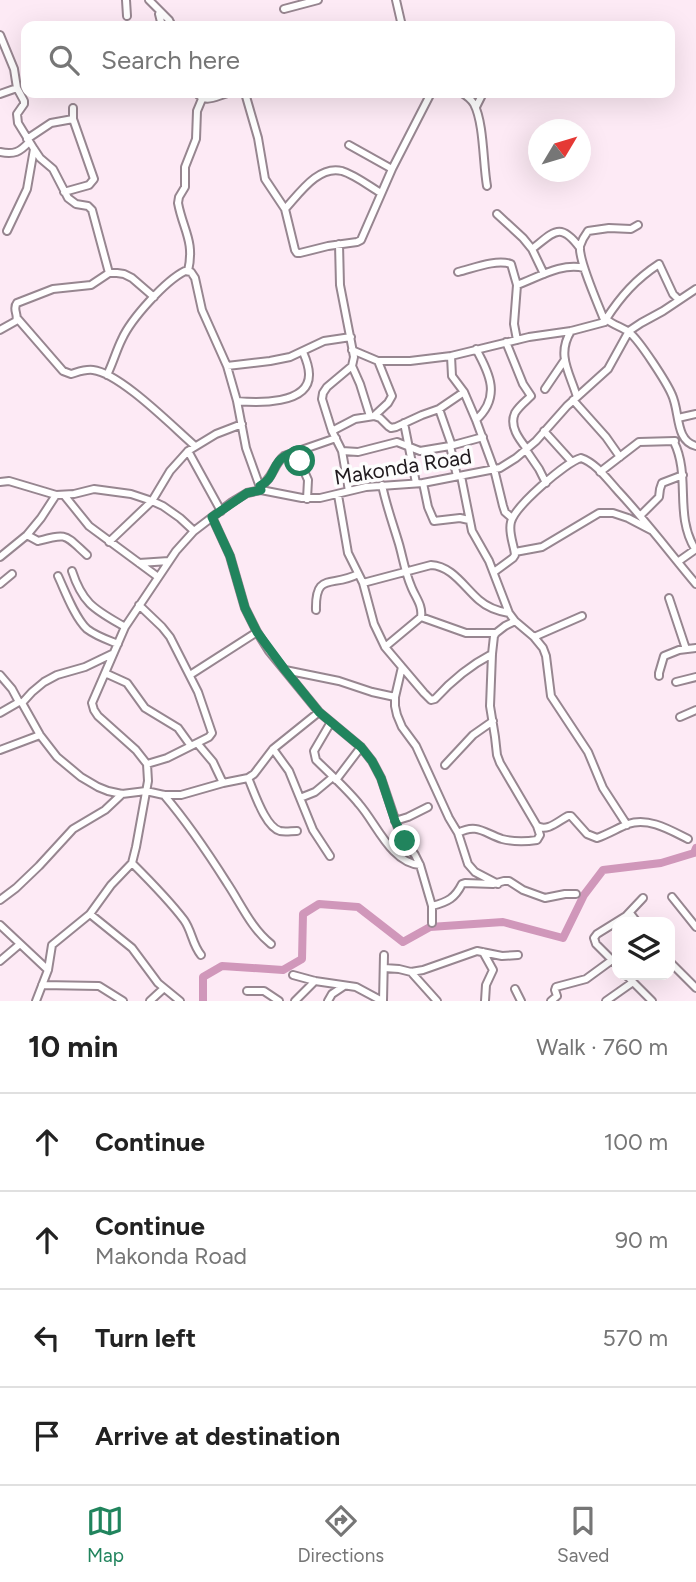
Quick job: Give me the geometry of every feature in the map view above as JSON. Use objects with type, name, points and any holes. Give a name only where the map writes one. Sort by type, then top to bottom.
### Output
[{"type":"street","points":[[126,0],[127,16]]},
{"type":"street","points":[[149,0],[170,21]]},
{"type":"street","points":[[284,9],[318,0]]},
{"type":"street","points":[[396,0],[401,21]]},
{"type":"street","points":[[159,12],[162,21]]},
{"type":"street","points":[[0,35],[21,94]]},
{"type":"street","points":[[0,94],[17,88]]},
{"type":"street","points":[[23,98],[24,104],[17,117],[28,140],[40,158],[53,169],[72,202],[88,206],[92,211],[109,273]]},
{"type":"street","points":[[188,271],[191,244],[178,203],[185,187],[185,167],[196,139],[199,98]]},
{"type":"street","points":[[246,98],[258,138],[265,179],[285,209],[297,253],[361,240],[392,169],[428,98]]},
{"type":"street","points":[[469,98],[476,107],[483,141],[487,186]]},
{"type":"street","points":[[476,107],[481,98]]},
{"type":"street","points":[[64,192],[89,185],[94,179],[73,119],[73,108]]},
{"type":"street","points":[[0,152],[17,153],[28,140],[51,123],[73,119]]},
{"type":"street","points":[[349,145],[392,169]]},
{"type":"street","points":[[7,231],[27,189],[34,149]]},
{"type":"street","points":[[285,209],[312,181],[329,171],[344,172],[381,193]]},
{"type":"street","points":[[497,214],[532,249],[544,274]]},
{"type":"street","points":[[580,248],[588,231],[631,229],[638,225]]},
{"type":"street","points":[[532,249],[555,233],[561,231],[570,235],[580,248],[584,268],[605,320],[629,331],[671,393],[683,440]]},
{"type":"street","points":[[339,244],[340,285],[354,357],[352,366],[372,416]]},
{"type":"street","points":[[458,272],[509,262],[513,267],[517,285],[514,324],[517,340]]},
{"type":"street","points":[[352,350],[378,361],[410,361],[451,356],[547,333],[571,331],[605,320],[624,292],[660,264],[673,294],[679,300]]},
{"type":"street","points":[[517,285],[573,266],[584,268]]},
{"type":"street","points":[[107,375],[124,334],[171,279],[188,271]]},
{"type":"street","points":[[188,271],[195,278],[202,310],[227,366],[250,460],[261,488]]},
{"type":"street","points":[[154,298],[124,274],[109,273],[91,285],[53,289],[23,300],[16,305],[17,318],[63,371],[71,374],[93,370],[107,375],[133,391],[195,446]]},
{"type":"street","points":[[629,331],[696,289]]},
{"type":"street","points":[[0,330],[17,318]]},
{"type":"street","points":[[571,331],[564,361],[575,398],[620,457]]},
{"type":"street","name":"Makonda Road","points":[[261,488],[307,499],[320,498],[382,485],[419,483],[459,476],[506,464],[526,449],[575,398],[608,369],[629,331]]},
{"type":"street","points":[[227,366],[270,361],[303,352],[324,341],[351,337]]},
{"type":"street","points":[[506,342],[523,384],[531,396],[516,411],[514,429],[546,483]]},
{"type":"street","points":[[476,349],[484,362],[492,393],[484,411],[476,420]]},
{"type":"street","points":[[237,401],[268,403],[295,395],[309,380],[308,364],[303,352]]},
{"type":"street","points":[[451,356],[452,376],[464,392],[476,420],[494,469],[505,512],[512,518]]},
{"type":"street","points":[[372,416],[388,403],[391,396],[378,361]]},
{"type":"street","points":[[545,389],[564,361]]},
{"type":"street","points":[[349,491],[342,451],[322,399],[327,387],[352,366]]},
{"type":"street","points":[[36,1001],[48,970],[52,945],[90,914],[111,885],[132,863],[148,772],[136,750],[98,716],[92,702],[125,627],[169,561],[194,531],[247,493],[261,488],[271,477],[279,460],[334,435],[355,419],[372,416],[380,418],[391,428],[439,409],[464,392]]},
{"type":"street","points":[[439,409],[474,537],[485,551],[509,613],[540,643],[546,656],[551,696],[588,752],[603,788],[627,825]]},
{"type":"street","points":[[678,418],[696,414]]},
{"type":"street","points":[[404,423],[419,483],[434,521],[460,518],[469,520]]},
{"type":"street","points":[[109,542],[152,500],[170,471],[188,451],[216,434],[242,424]]},
{"type":"street","points":[[544,431],[572,462]]},
{"type":"street","points":[[342,451],[358,452],[397,442],[420,451],[483,438]]},
{"type":"street","points":[[600,472],[639,442],[683,440],[696,446]]},
{"type":"street","points":[[674,442],[681,457],[683,510],[695,549],[679,561]]},
{"type":"street","points":[[188,451],[221,511]]},
{"type":"street","points":[[295,451],[308,480],[307,499]]},
{"type":"street","points":[[494,572],[513,558],[515,552],[510,526],[512,518],[526,500],[572,462],[583,458],[600,472],[640,516],[696,584]]},
{"type":"street","points":[[640,516],[659,497],[662,483],[683,475]]},
{"type":"street","points":[[0,482],[9,481],[60,495],[94,489],[131,494],[152,500],[180,518],[194,531]]},
{"type":"street","points":[[382,485],[406,572],[422,613],[421,617],[386,647]]},
{"type":"street","points":[[0,557],[27,535],[60,495]]},
{"type":"street","points":[[60,495],[89,526],[158,577]]},
{"type":"street","points":[[338,495],[348,552],[363,583],[374,624],[386,647],[424,693],[435,699],[454,678],[492,654]]},
{"type":"street","points":[[515,552],[542,547],[599,513],[628,517],[653,531]]},
{"type":"street","points":[[212,517],[230,556],[245,608],[257,632],[319,712],[361,747],[372,761],[381,778],[400,834],[420,865],[432,906],[432,923]]},
{"type":"street","points":[[27,535],[38,541],[66,537],[87,555]]},
{"type":"street","points":[[139,563],[169,561]]},
{"type":"street","points":[[363,583],[382,576],[440,565],[480,601],[493,610],[509,613]]},
{"type":"street","points":[[72,571],[84,599],[125,627]]},
{"type":"street","points":[[0,584],[12,574]]},
{"type":"street","points":[[316,610],[317,590],[320,586],[358,575]]},
{"type":"street","points":[[58,576],[86,628],[118,644]]},
{"type":"street","points":[[669,598],[686,649]]},
{"type":"street","points":[[139,605],[170,637],[198,692],[212,731],[209,737],[194,745],[167,758],[146,764]]},
{"type":"street","points":[[534,637],[582,616]]},
{"type":"street","points":[[421,617],[466,632],[496,632],[515,621]]},
{"type":"street","points":[[190,675],[257,632]]},
{"type":"street","points":[[458,833],[474,828],[520,842],[539,838],[537,826],[497,755],[489,689],[496,632]]},
{"type":"street","points":[[659,676],[664,656],[696,648]]},
{"type":"street","points":[[0,713],[21,703],[51,679],[114,653]]},
{"type":"street","points":[[402,667],[394,706],[402,727],[416,746],[458,833],[468,864],[498,884]]},
{"type":"street","points":[[285,670],[395,696]]},
{"type":"street","points":[[105,673],[127,683],[145,708],[178,728],[213,762],[223,783]]},
{"type":"street","points":[[0,675],[12,688],[40,735],[57,757],[81,777],[108,791],[122,794],[146,792],[181,795],[248,778],[272,749],[319,712]]},
{"type":"street","points":[[676,682],[696,677]]},
{"type":"street","points":[[680,717],[696,710]]},
{"type":"street","points":[[445,765],[473,735],[493,721]]},
{"type":"street","points":[[331,722],[314,751],[316,760],[357,801],[402,860],[420,865]]},
{"type":"street","points":[[0,750],[40,735]]},
{"type":"street","points":[[300,798],[315,792],[335,778],[361,747]]},
{"type":"street","points":[[272,749],[289,771],[313,830],[330,856]]},
{"type":"street","points":[[248,778],[272,826],[281,832],[297,831]]},
{"type":"street","points":[[0,900],[39,866],[73,829],[105,810],[122,794]]},
{"type":"street","points":[[164,795],[226,881],[253,925],[271,944]]},
{"type":"street","points":[[395,821],[428,807]]},
{"type":"street","points":[[537,826],[548,827],[570,816],[587,834],[597,838],[627,825],[645,822],[688,839]]},
{"type":"street","points":[[132,863],[184,920],[201,955]]},
{"type":"street","points":[[432,906],[455,897],[462,884],[498,884],[509,881],[540,898],[576,894]]},
{"type":"street","points":[[671,897],[696,927]]},
{"type":"street","points":[[624,917],[643,898]]},
{"type":"street","points":[[630,913],[633,917]]},
{"type":"street","points":[[90,914],[132,948],[163,989],[180,1001]]},
{"type":"street","points":[[612,924],[594,938],[596,944],[612,960]]},
{"type":"street","points":[[0,925],[48,970]]},
{"type":"street","points":[[0,961],[20,944]]},
{"type":"street","points":[[483,951],[493,970],[486,985],[485,1001]]},
{"type":"street","points":[[384,968],[411,972],[423,970],[483,951],[502,956],[518,955]]},
{"type":"street","points":[[383,1001],[384,955]]},
{"type":"street","points":[[556,999],[556,987],[586,979],[612,965]]},
{"type":"street","points":[[675,966],[695,984]]},
{"type":"street","points":[[411,972],[437,1001]]},
{"type":"street","points":[[293,975],[356,987],[383,1001]]},
{"type":"street","points":[[295,1001],[315,981]]},
{"type":"street","points":[[606,1001],[633,982],[652,1001]]},
{"type":"street","points":[[328,983],[329,1000]]},
{"type":"street","points":[[42,985],[99,986],[123,1001]]},
{"type":"street","points":[[329,1000],[332,994],[345,985]]},
{"type":"street","points":[[150,1001],[163,989]]},
{"type":"street","points":[[515,989],[521,1001]]},
{"type":"street","points":[[247,991],[264,991],[279,1001]]},
{"type":"waterway","points":[[203,1001],[203,977],[222,966],[283,970],[302,959],[303,914],[319,904],[358,907],[403,942],[430,927],[503,922],[563,938],[584,895],[603,870],[661,863],[694,853],[696,848]]},
{"type":"route","points":[[300,461],[295,451],[284,456],[279,460],[271,477],[260,486],[261,490],[247,493],[212,517],[234,566],[250,621],[269,651],[319,712],[366,752],[381,778],[395,821],[405,841]]}]
